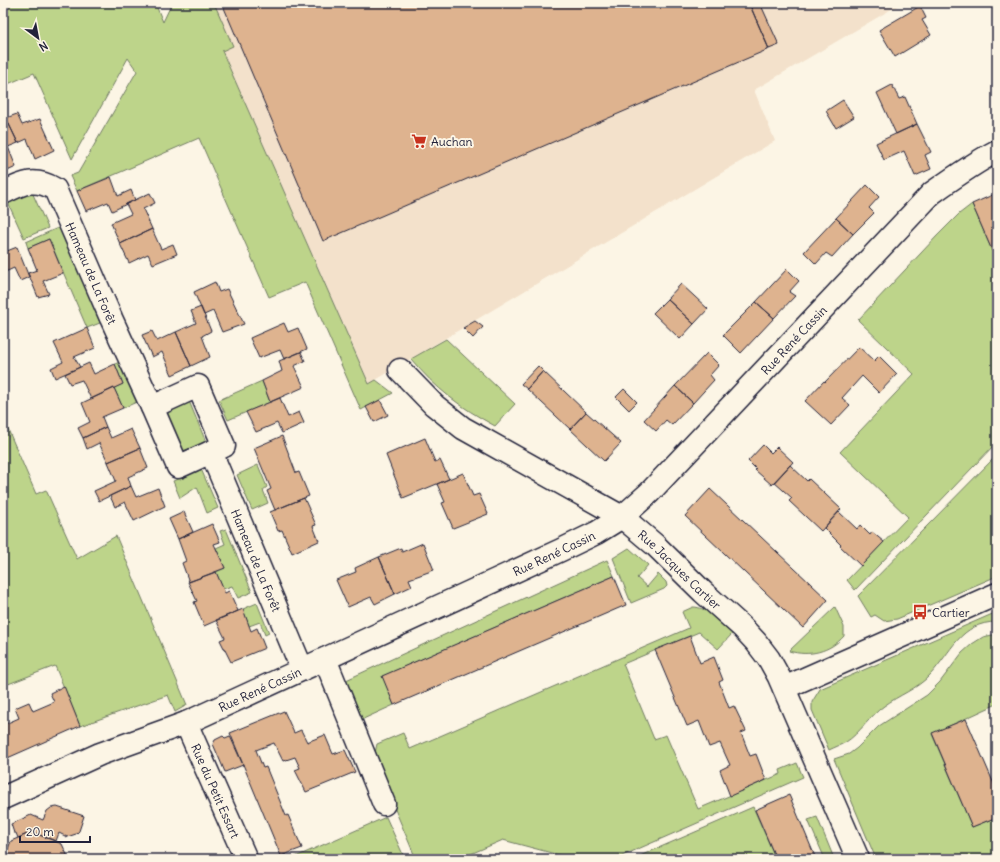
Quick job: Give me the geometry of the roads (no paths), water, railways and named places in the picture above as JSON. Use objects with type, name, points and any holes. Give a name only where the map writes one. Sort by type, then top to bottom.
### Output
[{"type":"street","name":"Rue René Cassin","points":[[3,798],[100,754],[186,723],[561,550],[596,533],[622,517],[649,493],[692,449],[932,193],[956,175],[997,151]]},
{"type":"street","name":"Hameau de La Forêt","points":[[3,193],[27,182],[45,184],[55,189],[178,467],[224,446],[198,386],[152,407]]},
{"type":"street","name":"Rue Jacques Cartier","points":[[400,370],[434,405],[463,428],[622,517],[655,545],[703,592],[742,627],[769,659],[784,688],[858,859]]},
{"type":"street","name":"Hameau de La Forêt","points":[[211,452],[302,669]]},
{"type":"street","points":[[784,688],[997,594]]},
{"type":"street","points":[[325,659],[384,804]]},
{"type":"street","name":"Rue du Petit Essart","points":[[186,723],[246,859]]},
{"type":"place","name":"Auchan","points":[[419,141]]},
{"type":"place","name":"Cartier","points":[[920,612]]}]
